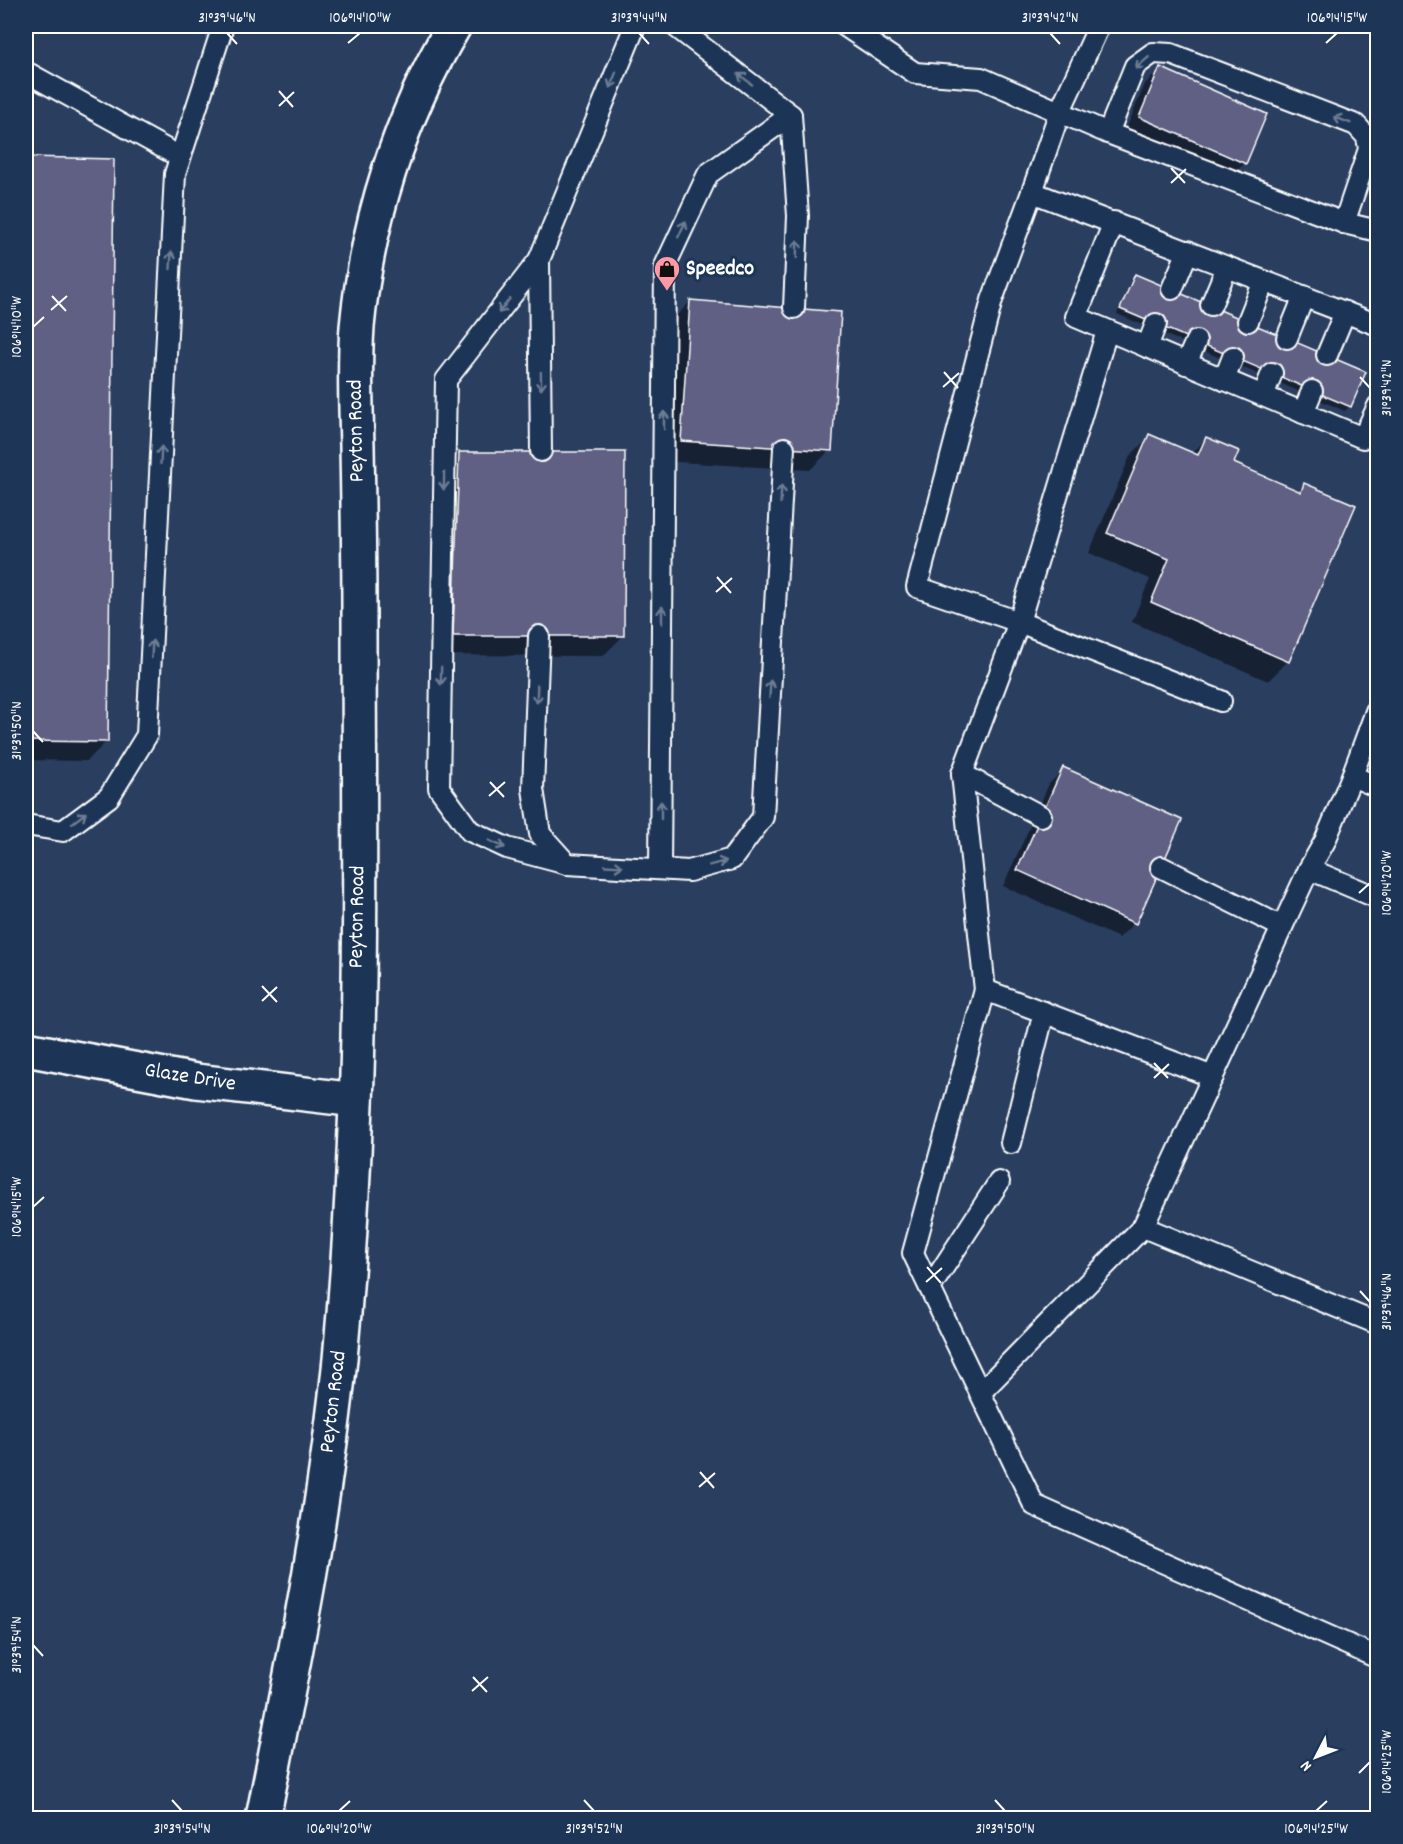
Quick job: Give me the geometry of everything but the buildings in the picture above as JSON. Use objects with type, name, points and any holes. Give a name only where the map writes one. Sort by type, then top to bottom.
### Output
[{"type":"street","name":"Peyton Road","points":[[263,1818],[297,1645],[319,1516],[340,1360],[351,1217],[356,1100],[359,867],[357,328],[368,253],[382,191],[411,111],[433,61],[454,26]]},
{"type":"street","name":"Glaze Drive","points":[[26,1049],[196,1081],[356,1100]]},
{"type":"lane","points":[[26,825],[63,831],[109,796],[147,735],[176,174],[223,26]]},
{"type":"lane","points":[[635,26],[539,260],[446,380],[439,788],[470,831],[507,848],[567,864],[689,871],[732,859],[763,818],[784,448]]},
{"type":"lane","points":[[675,26],[791,115],[798,216],[794,308]]},
{"type":"lane","points":[[845,26],[915,73],[981,78],[1108,133],[1344,223],[1377,231]]},
{"type":"lane","points":[[1099,26],[1060,111],[992,300],[917,587],[1019,622],[1221,701]]},
{"type":"lane","points":[[1108,133],[1135,66],[1153,53],[1172,54],[1356,125],[1367,137],[1369,149],[1344,223]]},
{"type":"lane","points":[[26,72],[180,157]]},
{"type":"lane","points":[[660,869],[665,266],[708,174],[791,115]]},
{"type":"lane","points":[[1032,192],[1377,325]]},
{"type":"lane","points":[[1114,222],[1076,318],[1362,438],[1377,406]]},
{"type":"lane","points":[[1172,289],[1188,251]]},
{"type":"lane","points":[[539,260],[542,451]]},
{"type":"lane","points":[[1211,305],[1227,267]]},
{"type":"lane","points":[[1248,321],[1264,281]]},
{"type":"lane","points":[[1287,338],[1304,296]]},
{"type":"lane","points":[[1327,355],[1345,312]]},
{"type":"lane","points":[[1147,347],[1156,324]]},
{"type":"lane","points":[[1107,331],[1019,622],[962,774],[985,990],[913,1253],[1034,1505],[1377,1658]]},
{"type":"lane","points":[[1186,364],[1196,341]]},
{"type":"lane","points":[[1224,380],[1233,357]]},
{"type":"lane","points":[[1263,396],[1272,373]]},
{"type":"lane","points":[[1303,413],[1312,391]]},
{"type":"lane","points":[[539,636],[533,789],[540,834],[567,864]]},
{"type":"lane","points":[[980,1393],[1143,1227],[1324,841],[1353,776],[1377,706]]},
{"type":"lane","points":[[962,774],[1041,816]]},
{"type":"lane","points":[[1353,776],[1377,787]]},
{"type":"lane","points":[[1161,867],[1282,927]]},
{"type":"lane","points":[[1309,869],[1377,898]]},
{"type":"lane","points":[[985,990],[1212,1077]]},
{"type":"lane","points":[[1011,1143],[1044,1012]]},
{"type":"lane","points":[[930,1288],[999,1182]]},
{"type":"lane","points":[[1143,1227],[1377,1324]]},
{"type":"place","name":"Speedco","points":[[667,292]]}]
